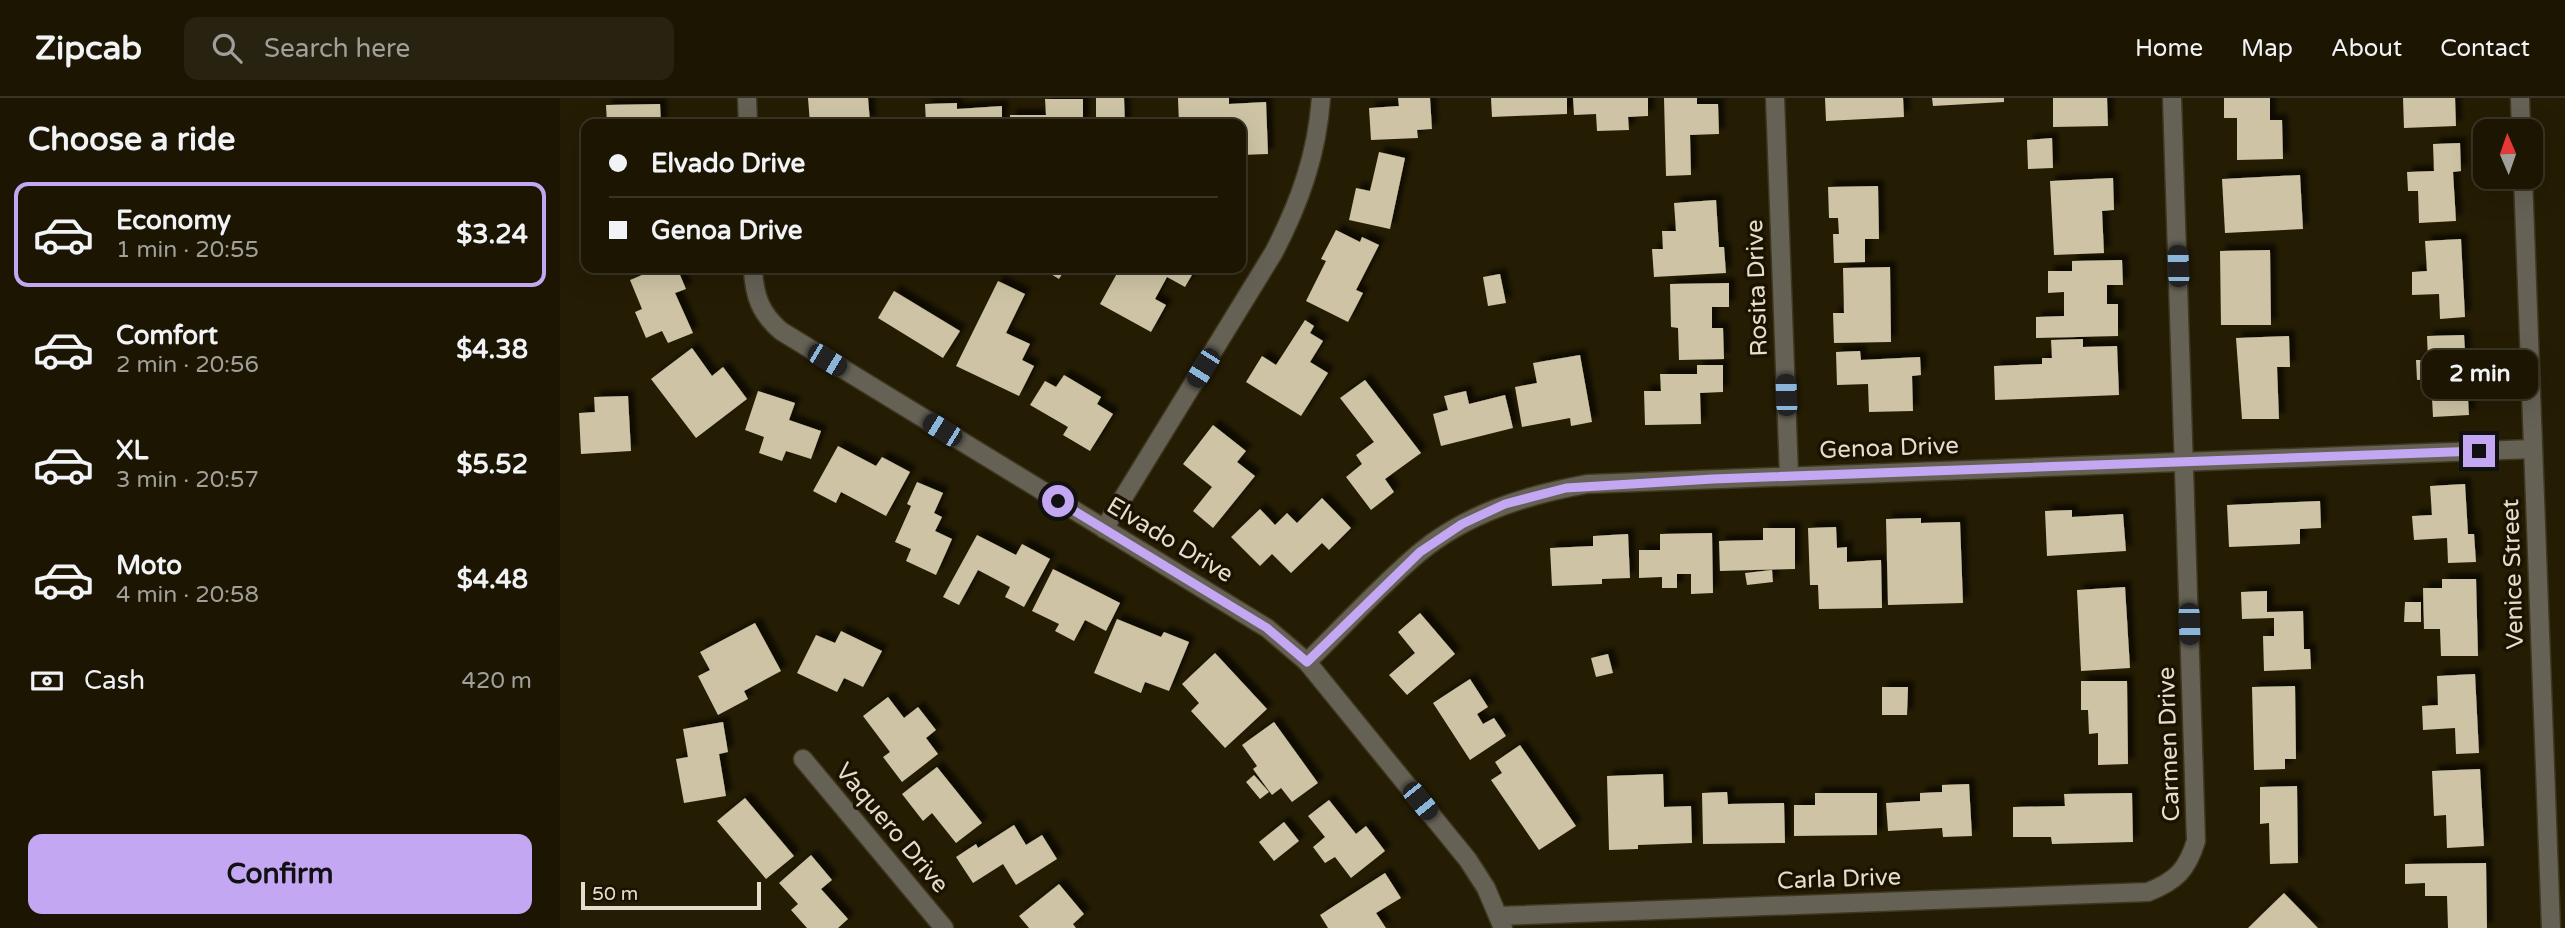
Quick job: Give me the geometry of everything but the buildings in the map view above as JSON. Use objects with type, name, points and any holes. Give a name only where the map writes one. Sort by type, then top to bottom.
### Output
[{"type":"street","points":[[747,98],[748,119]]},
{"type":"street","points":[[1104,529],[1274,252],[1295,212],[1311,166],[1321,98]]},
{"type":"street","name":"Rosita Drive","points":[[1775,98],[1788,476]]},
{"type":"street","name":"Carmen Drive","points":[[2172,98],[2196,841],[2189,865],[2176,879]]},
{"type":"street","points":[[2520,98],[2521,119]]},
{"type":"street","name":"Venice Street","points":[[2523,189],[2551,928]]},
{"type":"street","name":"Elvado Drive","points":[[754,273],[757,301],[767,318],[780,331],[1267,628],[1307,662],[1468,860],[1501,922]]},
{"type":"street","name":"Genoa Drive","points":[[1307,662],[1420,552],[1462,524],[1505,504],[1545,492],[1587,484],[2533,449]]},
{"type":"street","name":"Vaquero Drive","points":[[803,759],[944,928]]},
{"type":"street","name":"Carla Drive","points":[[1501,922],[2148,892],[2176,879]]},
{"type":"route","points":[[1058,501],[1267,628],[1307,662],[1420,552],[1462,524],[1505,504],[1545,492],[1587,484],[2479,451]]}]
